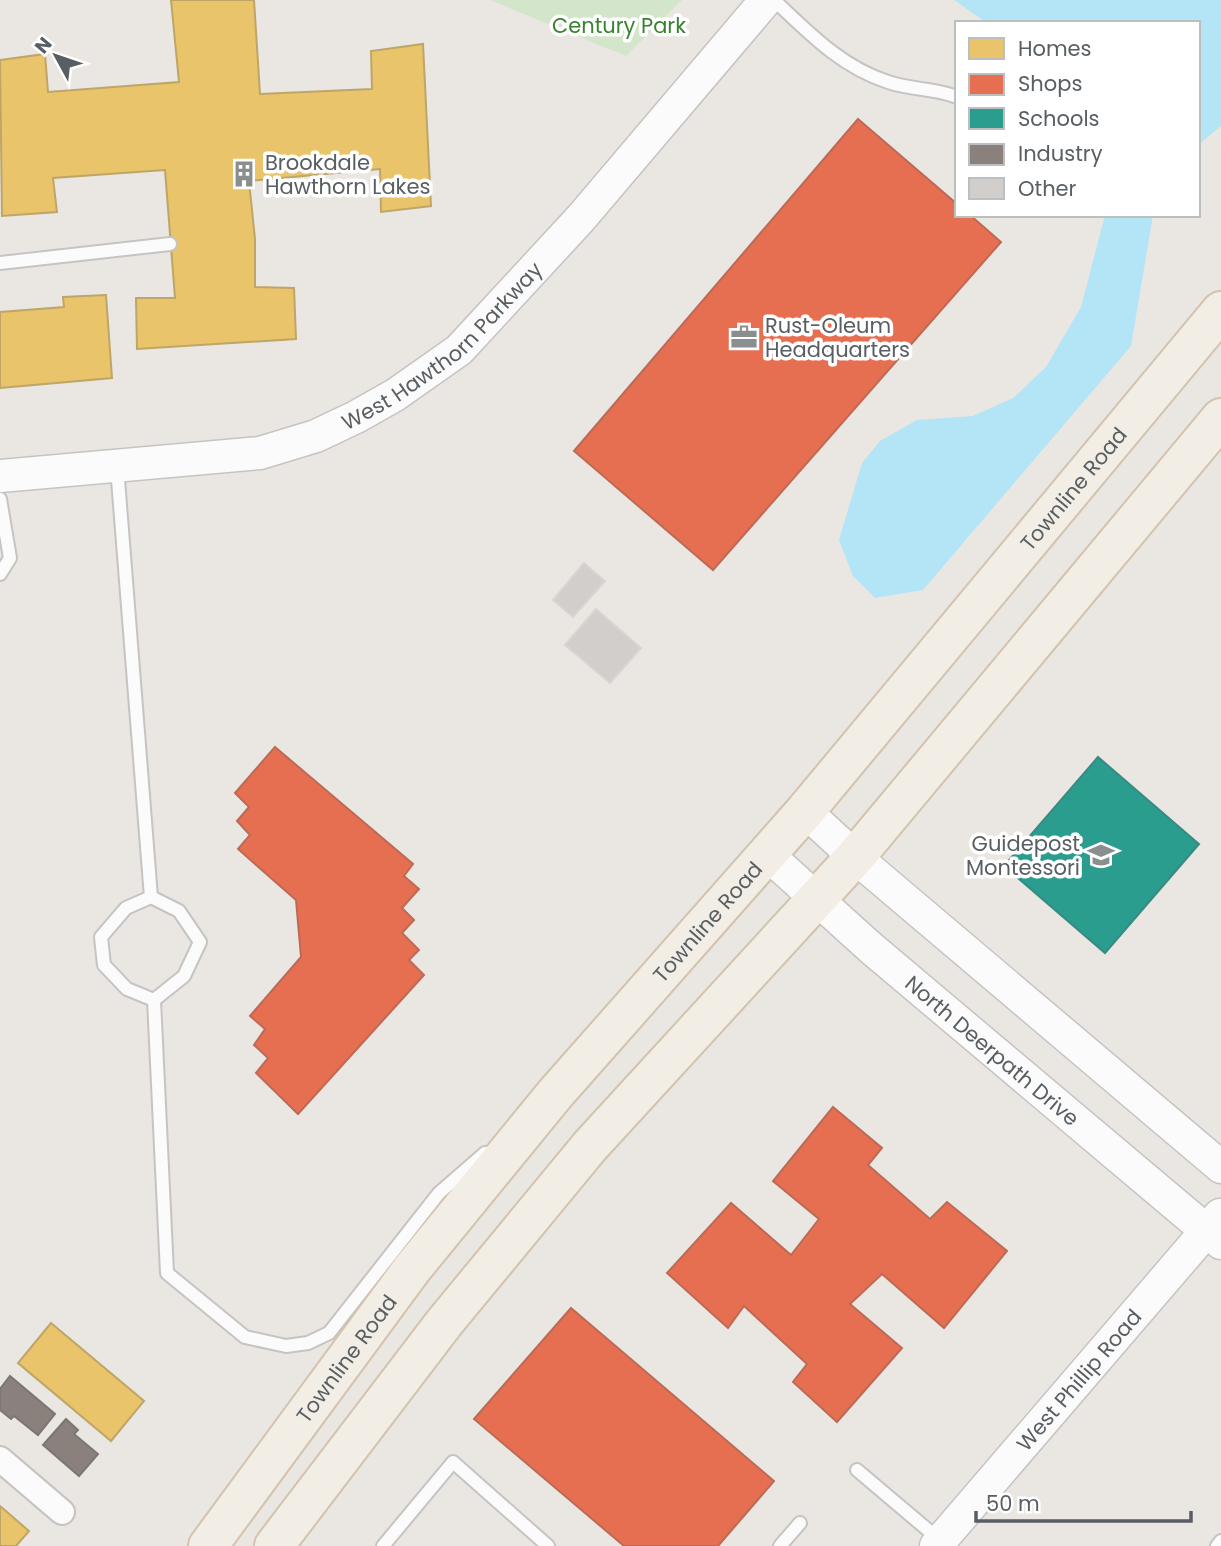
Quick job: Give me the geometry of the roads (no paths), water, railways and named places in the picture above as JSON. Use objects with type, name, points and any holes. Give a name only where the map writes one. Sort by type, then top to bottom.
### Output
[{"type":"main road","name":"Townline Road","points":[[208,1546],[412,1269],[555,1094],[805,811],[1221,311]]},
{"type":"main road","points":[[274,1546],[444,1323],[590,1146],[855,857],[1221,418]]},
{"type":"street","name":"West Hawthorn Parkway","points":[[0,476],[260,453],[316,436],[395,395],[459,350],[581,218],[766,0]]},
{"type":"street","points":[[805,811],[855,857],[1221,1167]]},
{"type":"street","name":"North Deerpath Drive","points":[[767,854],[871,948],[1216,1229]]},
{"type":"street","name":"West Phillip Road","points":[[941,1544],[1216,1229]]},
{"type":"street","points":[[0,1459],[62,1512]]},
{"type":"lane","points":[[774,0],[835,57],[888,82],[943,91],[955,96]]},
{"type":"lane","points":[[0,263],[170,244]]},
{"type":"lane","points":[[117,466],[151,897]]},
{"type":"lane","points":[[0,499],[10,558],[0,574]]},
{"type":"lane","points":[[151,897],[179,911],[200,942],[184,976],[154,1000]]},
{"type":"lane","points":[[151,897],[126,908],[102,937],[104,965],[127,989],[154,1000]]},
{"type":"lane","points":[[154,1000],[167,1273],[245,1337],[286,1346],[308,1343],[329,1333],[439,1193],[492,1148]]},
{"type":"lane","points":[[502,1139],[555,1094]]},
{"type":"lane","points":[[383,1546],[453,1462],[548,1546]]},
{"type":"lane","points":[[857,1470],[941,1544]]},
{"type":"lane","points":[[780,1546],[800,1524]]},
{"type":"lane","points":[[1217,1546],[1221,1541]]},
{"type":"water","points":[[954,0],[1221,0],[1221,126],[1200,143],[1200,21],[984,21]]},
{"type":"water","points":[[1104,217],[1153,217],[1131,346],[923,590],[875,598],[853,576],[839,540],[862,463],[880,441],[917,420],[973,416],[1013,398],[1046,367],[1081,307]]},
{"type":"place","name":"Brookdale Hawthorn Lakes","points":[[244,174]]},
{"type":"place","name":"Rust-Oleum Headquarters","points":[[744,337]]},
{"type":"place","name":"Guidepost Montessori","points":[[1101,855]]},
{"type":"park label","name":"Century Park","points":[[619,25]]}]
